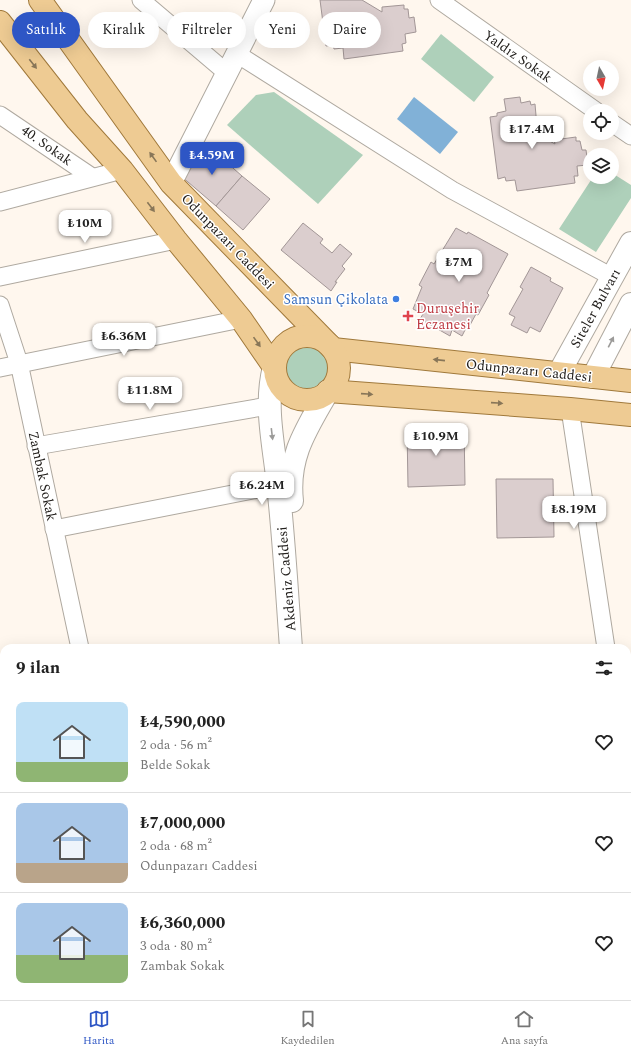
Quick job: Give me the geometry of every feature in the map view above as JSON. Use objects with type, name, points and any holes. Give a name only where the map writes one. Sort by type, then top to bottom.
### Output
[{"type":"main road","name":"Odunpazarı Caddesi","points":[[40,0],[171,183],[333,349],[631,381]]},
{"type":"main road","points":[[0,22],[77,120],[122,170],[176,240],[241,319],[274,367],[276,378],[281,387],[289,394],[299,398],[309,399],[320,397],[328,391],[335,382],[339,371],[338,359],[333,349],[323,340],[310,336],[297,337],[285,344],[277,355],[274,367]]},
{"type":"main road","name":"Siteler Bulvarı","points":[[559,373],[631,243]]},
{"type":"main road","points":[[593,377],[631,304]]},
{"type":"main road","name":"Akdeniz Caddesi","points":[[274,367],[270,385],[268,406],[278,485],[291,644]]},
{"type":"main road","points":[[328,391],[631,415]]},
{"type":"main road","name":"Akdeniz Caddesi","points":[[306,644],[290,483],[294,456],[303,435],[328,391]]},
{"type":"street","points":[[141,0],[227,73]]},
{"type":"street","points":[[171,183],[264,0]]},
{"type":"street","name":"Yaldız Sokak","points":[[439,0],[586,104]]},
{"type":"street","points":[[236,54],[452,190],[612,276]]},
{"type":"street","name":"40. Sokak","points":[[0,114],[92,177]]},
{"type":"street","points":[[619,128],[631,136]]},
{"type":"street","points":[[0,202],[122,170]]},
{"type":"street","points":[[0,277],[176,240]]},
{"type":"street","name":"Zambak Sokak","points":[[0,305],[19,363],[79,644]]},
{"type":"street","points":[[0,368],[241,319]]},
{"type":"street","points":[[36,446],[268,406]]},
{"type":"street","points":[[570,409],[605,644]]},
{"type":"street","points":[[54,529],[278,485]]},
{"type":"green space","points":[[441,34],[494,77],[474,102],[421,59]]},
{"type":"green space","points":[[274,92],[363,155],[318,204],[227,125],[256,95]]},
{"type":"green space","points":[[619,177],[631,185],[631,198],[596,252],[559,229],[588,184],[619,184]]},
{"type":"green space","points":[[303,347],[311,347],[319,350],[325,356],[328,368],[325,380],[319,386],[311,389],[303,389],[295,386],[289,380],[286,372],[286,364],[289,356],[295,350]]},
{"type":"water","points":[[414,97],[458,132],[440,154],[397,119]]},
{"type":"building","points":[[320,0],[362,0],[382,12],[382,7],[404,5],[404,9],[408,9],[409,18],[414,17],[416,32],[405,34],[406,43],[402,44],[403,51],[344,59],[343,48],[381,48],[381,12],[322,12]]},
{"type":"building","points":[[520,97],[521,103],[530,101],[531,105],[535,104],[537,127],[534,128],[535,133],[555,144],[554,140],[576,137],[576,141],[580,141],[583,150],[583,165],[577,166],[578,176],[574,176],[575,183],[517,191],[515,180],[506,181],[505,177],[498,179],[490,117],[497,116],[497,113],[506,111],[504,99]]},
{"type":"building","points":[[208,146],[242,176],[216,206],[181,176]]},
{"type":"building","points":[[242,176],[270,199],[243,230],[216,206]]},
{"type":"building","points":[[303,223],[323,239],[320,243],[332,253],[340,244],[352,254],[342,266],[345,269],[335,282],[337,282],[331,291],[281,250]]},
{"type":"building","points":[[456,228],[467,234],[468,232],[508,254],[487,293],[489,295],[478,315],[476,314],[470,325],[468,324],[462,336],[452,330],[450,336],[420,319],[423,314],[413,309],[422,287],[419,285],[431,262],[434,264]]},
{"type":"building","points":[[531,267],[551,278],[550,281],[563,288],[540,332],[530,327],[527,333],[511,325],[515,317],[509,314],[523,289],[520,287]]},
{"type":"building","points":[[464,427],[465,485],[408,487],[407,428]]},
{"type":"building","points":[[496,479],[553,479],[554,537],[497,538]]},
{"type":"place","name":"Samsun Çikolata","points":[[396,299]]},
{"type":"place","name":"Duruşehir Eczanesi","points":[[408,316]]}]
